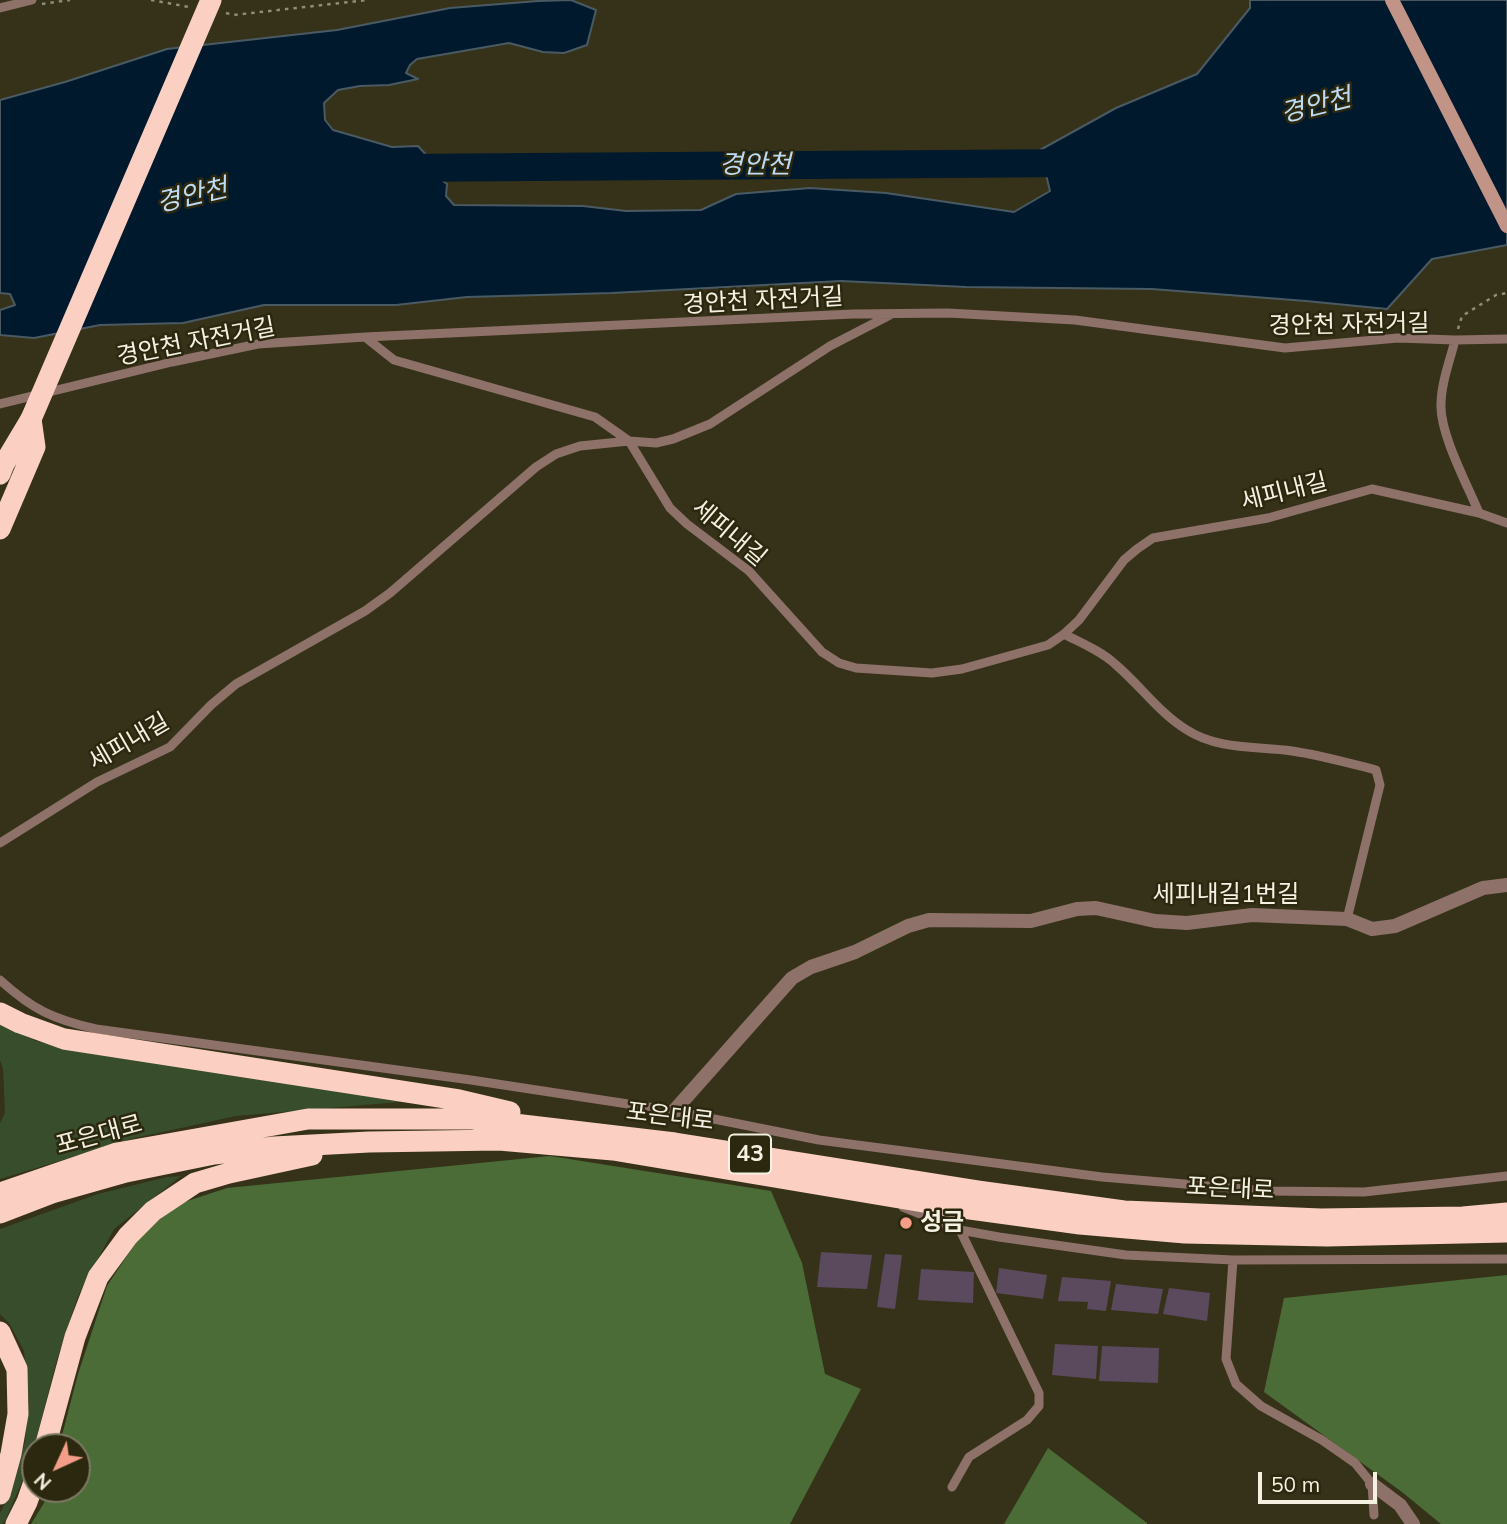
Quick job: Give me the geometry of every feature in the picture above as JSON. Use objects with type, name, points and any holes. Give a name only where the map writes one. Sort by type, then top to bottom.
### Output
[{"type":"highway","points":[[0,474],[31,419],[211,0]]},
{"type":"highway","points":[[0,529],[35,447],[31,419]]},
{"type":"highway","points":[[0,1013],[64,1039],[459,1100],[608,1135]]},
{"type":"highway","name":"포은대로","points":[[0,1193],[117,1153],[308,1119],[472,1119],[675,1143],[1124,1211],[1321,1219],[1463,1217],[1507,1213]]},
{"type":"highway","name":"포은대로","points":[[0,1213],[52,1193],[126,1172],[214,1154],[274,1147],[369,1142],[499,1140],[613,1150],[941,1205],[1080,1224],[1185,1233],[1327,1236],[1507,1232]]},
{"type":"highway","points":[[49,1433],[75,1337],[98,1277],[128,1236],[153,1210],[195,1183],[369,1142]]},
{"type":"highway","points":[[0,1332],[17,1369],[18,1414],[0,1494]]},
{"type":"highway","points":[[16,1524],[27,1503]]},
{"type":"street","points":[[1391,0],[1507,226]]},
{"type":"street","name":"세피내길1번길","points":[[674,1111],[792,978],[811,967],[855,952],[908,926],[929,920],[1031,921],[1077,909],[1096,908],[1155,921],[1187,923],[1252,915],[1347,919],[1372,929],[1395,926],[1483,888],[1507,885]]},
{"type":"street","points":[[1372,1484],[1400,1505],[1413,1524]]},
{"type":"lane","points":[[0,8],[32,0]]},
{"type":"lane","points":[[0,404],[258,344],[839,315],[948,313],[1075,320],[1286,348],[1398,338],[1455,341],[1507,339]]},
{"type":"lane","points":[[365,337],[394,360],[595,417],[629,441],[656,443],[710,424],[830,346],[893,314]]},
{"type":"lane","points":[[1455,341],[1444,382],[1441,406],[1446,433],[1479,513]]},
{"type":"lane","name":"세피내길","points":[[0,842],[97,782],[170,747],[236,684],[365,611],[536,467],[556,454],[580,446],[629,441],[670,508],[749,571],[822,652],[839,663],[856,668],[932,673],[962,669],[1048,645],[1079,620],[1124,560],[1153,538],[1268,518],[1372,489],[1479,513],[1507,523]]},
{"type":"lane","points":[[1064,634],[1114,662],[1169,717],[1186,730],[1203,738],[1230,745],[1292,751],[1376,769],[1381,785],[1347,919]]},
{"type":"lane","points":[[0,980],[38,1010],[67,1022],[96,1028],[674,1111],[819,1140],[1102,1177],[1267,1191],[1364,1192],[1507,1176]]},
{"type":"lane","points":[[868,1193],[960,1230],[1125,1255],[1233,1260],[1507,1259]]},
{"type":"lane","points":[[952,1487],[969,1457],[1027,1420],[1039,1406],[1039,1393],[960,1230]]},
{"type":"lane","points":[[1233,1260],[1226,1359],[1236,1384],[1261,1406],[1322,1440],[1355,1463],[1372,1484],[1374,1515]]},
{"type":"path","points":[[234,15],[367,0]]},
{"type":"path","name":"경안천 자전거길","points":[[1455,341],[1462,316],[1496,295],[1507,293]]},
{"type":"green space","points":[[0,1024],[36,1041],[79,1051],[311,1085],[400,1102],[236,1116],[135,1138],[0,1179],[0,1123],[5,1113]]},
{"type":"green space","points":[[550,1156],[771,1191],[802,1263],[825,1374],[861,1389],[790,1524],[31,1524],[44,1503],[91,1503],[91,1433],[63,1433],[78,1374],[107,1286],[136,1242],[175,1205],[227,1188]]},
{"type":"green space","points":[[181,1176],[114,1229],[78,1296],[56,1363],[38,1433],[26,1433],[29,1403],[24,1351],[9,1323],[0,1314],[0,1229],[98,1194]]},
{"type":"green space","points":[[1507,1275],[1507,1524],[1441,1524],[1402,1492],[1264,1392],[1284,1298]]},
{"type":"green space","points":[[1048,1448],[1147,1523],[1147,1524],[1004,1524]]},
{"type":"green space","points":[[21,1454],[21,1484],[5,1521],[0,1524],[0,1513]]},
{"type":"water","points":[[571,0],[596,10],[587,45],[564,53],[543,52],[509,43],[417,59],[406,73],[418,79],[338,90],[324,103],[325,120],[333,130],[392,147],[418,146],[429,158],[439,178],[447,184],[446,196],[454,205],[583,206],[626,211],[701,210],[736,194],[810,188],[886,193],[1014,212],[1050,191],[1040,150],[1116,108],[1197,74],[1250,8],[1250,0],[1507,0],[1507,245],[1432,259],[1387,309],[1152,289],[966,287],[841,281],[612,293],[467,297],[396,305],[264,305],[183,323],[100,325],[34,338],[0,335],[0,310],[15,305],[10,294],[0,293],[0,100],[167,49],[337,30],[450,8]]},
{"type":"building","points":[[821,1252],[872,1255],[867,1289],[817,1287]]},
{"type":"building","points":[[885,1254],[902,1255],[895,1309],[877,1307]]},
{"type":"building","points":[[999,1268],[1047,1275],[1043,1299],[996,1293]]},
{"type":"building","points":[[921,1269],[974,1272],[973,1303],[918,1300]]},
{"type":"building","points":[[1062,1277],[1111,1281],[1106,1311],[1087,1309],[1088,1302],[1058,1301]]},
{"type":"building","points":[[1116,1284],[1163,1289],[1158,1314],[1111,1310]]},
{"type":"building","points":[[1169,1288],[1210,1293],[1207,1321],[1163,1314]]},
{"type":"building","points":[[1055,1344],[1098,1346],[1096,1379],[1052,1375]]},
{"type":"building","points":[[1102,1346],[1159,1348],[1158,1383],[1099,1381]]},
{"type":"waterway","name":"경안천","points":[[395,168],[1079,163]]},
{"type":"place","name":"성금","points":[[906,1223]]}]
